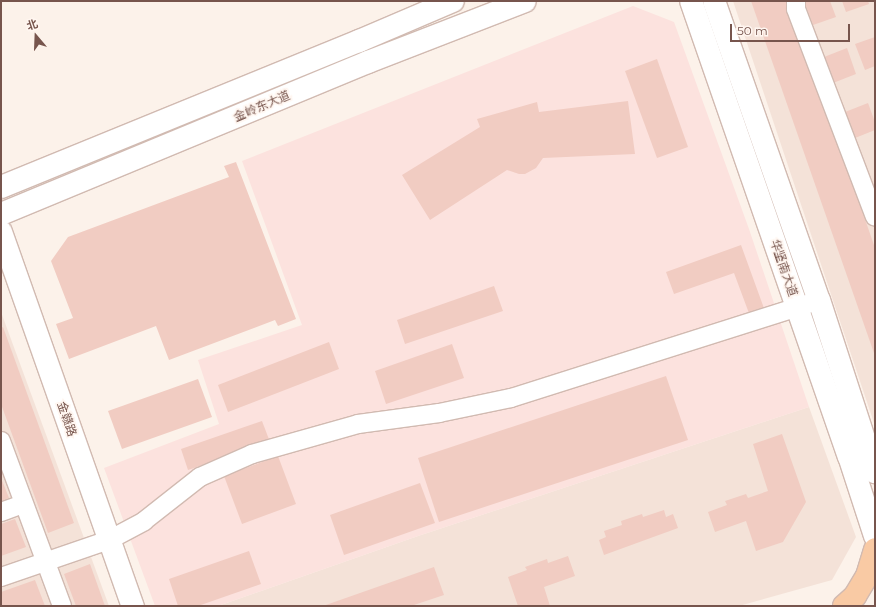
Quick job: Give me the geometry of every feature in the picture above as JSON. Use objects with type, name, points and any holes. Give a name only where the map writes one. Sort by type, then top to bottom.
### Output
[{"type":"main road","name":"金岭东大道","points":[[1,187],[359,41],[453,1]]},
{"type":"main road","name":"金岭东大道","points":[[1,214],[368,62],[525,1]]},
{"type":"main road","name":"华坚南大道","points":[[714,1],[819,300],[875,472]]},
{"type":"main road","name":"华坚南大道","points":[[690,3],[798,307],[875,536]]},
{"type":"main road","points":[[359,41],[368,62]]},
{"type":"main road","name":"金赣路","points":[[1,232],[133,606]]},
{"type":"main road","points":[[844,606],[855,596],[867,576],[875,549]]},
{"type":"street","points":[[796,1],[796,9],[875,217]]},
{"type":"street","points":[[1,577],[109,540],[144,521],[200,477],[252,454],[358,424],[439,413],[511,398],[819,300]]},
{"type":"street","points":[[3,450],[62,606]]},
{"type":"street","points":[[1,512],[23,504]]},
{"type":"shaded area","points":[[733,1],[875,1],[875,426]]},
{"type":"shaded area","points":[[633,6],[674,22],[749,229],[809,407],[418,536],[218,606],[155,606],[104,468],[219,424],[198,360],[302,325],[242,161]]},
{"type":"shaded area","points":[[1,312],[109,606],[1,606]]},
{"type":"shaded area","points":[[809,407],[856,537],[832,580],[739,606],[218,606],[418,536]]},
{"type":"building","points":[[751,1],[789,1],[875,248],[875,356]]},
{"type":"building","points":[[804,1],[830,1],[836,17],[813,25]]},
{"type":"building","points":[[842,1],[868,1],[869,4],[846,12]]},
{"type":"building","points":[[875,37],[875,66],[865,70],[855,44]]},
{"type":"building","points":[[847,48],[856,74],[833,83],[824,57]]},
{"type":"building","points":[[657,59],[688,147],[657,158],[625,71]]},
{"type":"building","points":[[628,101],[635,154],[543,158],[536,168],[525,174],[519,174],[507,170],[430,220],[402,175],[480,127],[477,119],[537,102],[539,112]]},
{"type":"building","points":[[868,103],[875,122],[875,130],[855,138],[845,112]]},
{"type":"building","points":[[236,162],[296,319],[278,326],[275,320],[169,360],[156,326],[69,359],[56,324],[73,318],[51,261],[68,237],[229,177],[224,166]]},
{"type":"building","points":[[741,245],[765,311],[750,316],[734,273],[674,294],[666,272]]},
{"type":"building","points":[[494,286],[503,311],[405,344],[397,320]]},
{"type":"building","points":[[3,327],[74,523],[48,533],[1,404],[1,328]]},
{"type":"building","points":[[329,342],[339,369],[228,412],[218,385]]},
{"type":"building","points":[[452,344],[464,378],[386,404],[375,371]]},
{"type":"building","points":[[666,376],[688,440],[439,522],[418,458]]},
{"type":"building","points":[[198,379],[212,417],[122,449],[108,411]]},
{"type":"building","points":[[262,421],[270,442],[188,470],[181,449]]},
{"type":"building","points":[[782,434],[806,502],[783,542],[756,551],[746,521],[715,532],[708,512],[727,505],[725,501],[746,494],[748,498],[768,491],[753,444]]},
{"type":"building","points":[[278,456],[296,504],[242,524],[224,476]]},
{"type":"building","points":[[1,478],[9,498],[1,501]]},
{"type":"building","points":[[420,483],[435,523],[344,555],[330,515]]},
{"type":"building","points":[[664,510],[666,517],[673,514],[678,528],[604,555],[599,540],[606,537],[604,531],[622,525],[621,521],[642,514],[643,517]]},
{"type":"building","points":[[15,519],[26,547],[1,556],[1,524]]},
{"type":"building","points":[[249,551],[261,584],[198,606],[178,606],[169,579]]},
{"type":"building","points":[[568,556],[575,576],[544,587],[550,606],[518,606],[508,577],[527,570],[525,567],[547,559],[548,563]]},
{"type":"building","points":[[90,564],[105,606],[76,606],[64,574]]},
{"type":"building","points":[[434,567],[444,595],[411,606],[323,606]]},
{"type":"building","points":[[35,580],[45,606],[1,606],[1,592]]}]
